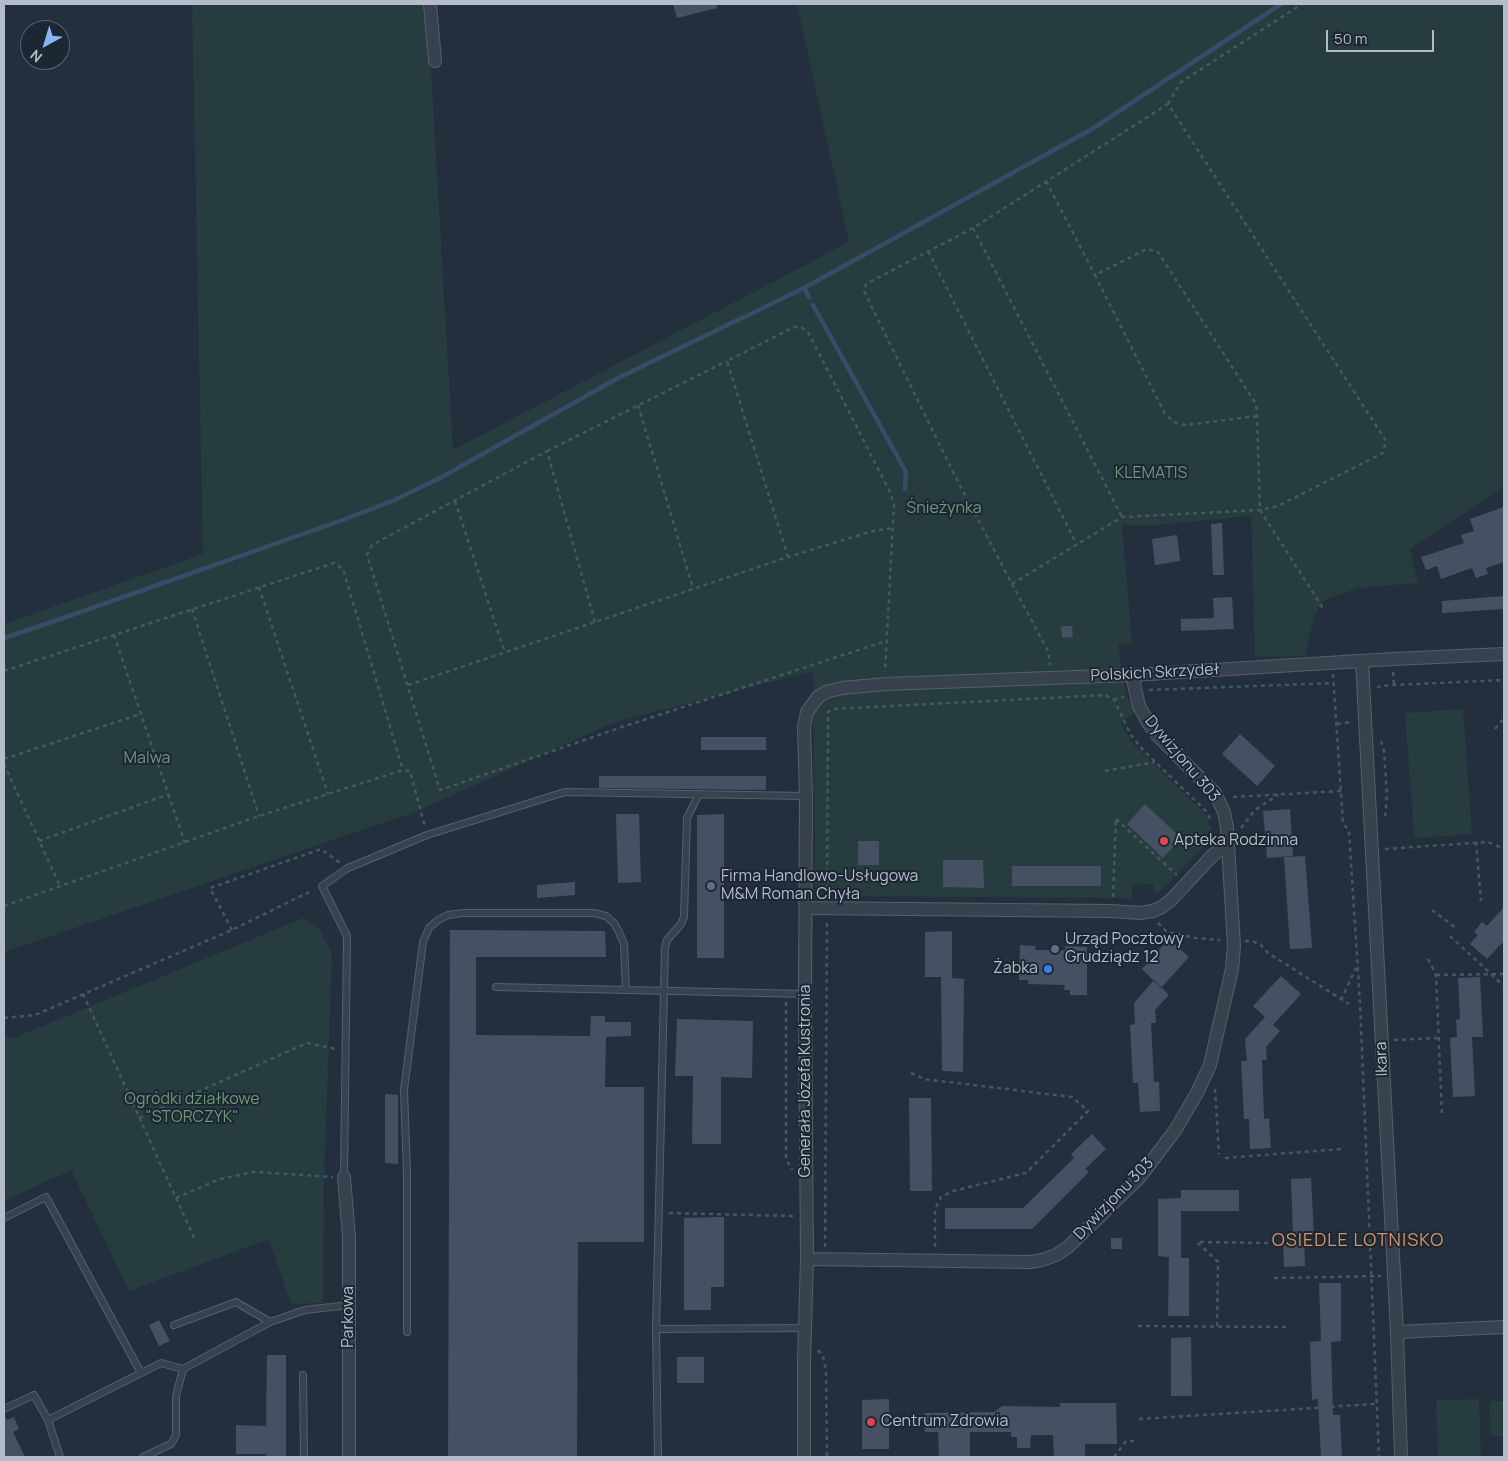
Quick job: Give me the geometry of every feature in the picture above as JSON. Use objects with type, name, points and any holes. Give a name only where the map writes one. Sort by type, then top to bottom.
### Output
[{"type":"street","points":[[430,4],[435,61]]},
{"type":"street","name":"Polskich Skrzydeł","points":[[811,705],[826,692],[842,688],[886,684],[1132,675],[1333,662],[1504,654]]},
{"type":"street","name":"Ikara","points":[[1362,661],[1401,1457]]},
{"type":"street","name":"Dywizjonu 303","points":[[806,1259],[1030,1262],[1056,1255],[1068,1247],[1140,1177],[1176,1128],[1197,1093],[1210,1065],[1232,969],[1234,940],[1228,843],[1224,812],[1219,800],[1208,786],[1157,735],[1149,724],[1139,706],[1132,675]]},
{"type":"street","name":"Generała Józefa Kustronia","points":[[804,1457],[806,796],[804,727],[811,705]]},
{"type":"street","points":[[806,908],[1112,911],[1140,913],[1162,907],[1171,900],[1212,856],[1228,843]]},
{"type":"street","name":"Parkowa","points":[[344,1177],[348,1237],[349,1457]]},
{"type":"street","points":[[1396,1332],[1504,1327]]},
{"type":"lane","points":[[344,1177],[347,936],[322,886],[348,868],[428,835],[565,792],[806,796]]},
{"type":"lane","points":[[658,1457],[656,1329],[660,1213],[663,990],[666,940],[681,924],[684,917],[687,818],[698,794]]},
{"type":"lane","points":[[407,1332],[407,1174],[404,1090],[423,942],[429,928],[438,920],[448,915],[464,913],[594,913],[606,916],[617,928],[624,944],[626,990]]},
{"type":"lane","points":[[496,987],[805,994]]},
{"type":"lane","points":[[4,1218],[46,1197],[141,1373]]},
{"type":"lane","points":[[174,1325],[236,1302],[270,1322]]},
{"type":"lane","points":[[48,1420],[161,1363],[183,1369],[270,1322],[305,1310],[349,1305]]},
{"type":"lane","points":[[656,1329],[805,1328]]},
{"type":"lane","points":[[143,1457],[171,1444],[176,1435],[176,1396],[183,1369]]},
{"type":"lane","points":[[302,1375],[304,1457]]},
{"type":"lane","points":[[4,1409],[34,1395],[48,1420],[60,1457]]},
{"type":"path","points":[[1048,651],[953,472],[864,291],[866,284],[973,228],[1168,104],[1181,82],[1302,4]]},
{"type":"path","points":[[1012,584],[1122,517],[1260,510],[1278,506],[1383,453],[1386,441],[1168,104]]},
{"type":"path","points":[[1046,181],[1165,414],[1174,422],[1185,425],[1257,416]]},
{"type":"path","points":[[973,228],[1122,517]]},
{"type":"path","points":[[1095,275],[1147,249],[1158,252],[1256,404],[1260,510],[1324,610]]},
{"type":"path","points":[[928,251],[1076,545]]},
{"type":"path","points":[[886,641],[622,727],[440,790],[367,555],[372,545],[547,451],[794,327],[801,327],[808,332],[889,490],[894,504],[886,641],[886,684]]},
{"type":"path","points":[[728,361],[788,557]]},
{"type":"path","points":[[638,405],[694,588]]},
{"type":"path","points":[[547,451],[595,622]]},
{"type":"path","points":[[455,501],[505,653]]},
{"type":"path","points":[[408,685],[788,557],[873,531],[894,528]]},
{"type":"path","points":[[4,671],[334,563],[343,569],[403,770]]},
{"type":"path","points":[[260,587],[328,794]]},
{"type":"path","points":[[192,610],[259,816]]},
{"type":"path","points":[[114,635],[185,842]]},
{"type":"path","points":[[1333,662],[1343,823],[1349,832],[1357,967],[1379,1457]]},
{"type":"path","points":[[1376,691],[1380,686],[1504,681]]},
{"type":"path","points":[[1148,696],[1148,690],[1334,683]]},
{"type":"path","points":[[824,1259],[828,712],[832,709],[1105,695],[1114,700],[1131,735],[1154,762],[1205,810],[1211,819],[1213,827]]},
{"type":"path","points":[[4,759],[141,714]]},
{"type":"path","points":[[1495,729],[1504,718]]},
{"type":"path","points":[[1381,741],[1384,751],[1387,795],[1385,822]]},
{"type":"path","points":[[1105,771],[1154,762]]},
{"type":"path","points":[[4,764],[60,886]]},
{"type":"path","points":[[4,906],[259,816],[403,770],[410,771],[428,835]]},
{"type":"path","points":[[1229,793],[1234,798],[1341,791]]},
{"type":"path","points":[[39,841],[169,794]]},
{"type":"path","points":[[1228,843],[1255,810],[1279,795]]},
{"type":"path","points":[[1112,911],[1116,819],[1179,877]]},
{"type":"path","points":[[1476,842],[1480,901]]},
{"type":"path","points":[[1382,849],[1476,842],[1488,842],[1504,849]]},
{"type":"path","points":[[232,930],[210,888],[321,849],[348,868]]},
{"type":"path","points":[[4,1018],[35,1015],[232,930],[322,886]]},
{"type":"path","points":[[1432,910],[1456,928]]},
{"type":"path","points":[[1155,920],[1167,932],[1196,938],[1252,941],[1261,945],[1268,953],[1349,1004]]},
{"type":"path","points":[[1450,936],[1504,986]]},
{"type":"path","points":[[1428,960],[1436,975],[1437,1038],[1442,1116]]},
{"type":"path","points":[[1341,1000],[1357,967]]},
{"type":"path","points":[[1436,975],[1504,974]]},
{"type":"path","points":[[786,993],[786,1159],[794,1174]]},
{"type":"path","points":[[83,994],[196,1242]]},
{"type":"path","points":[[1392,1040],[1437,1038]]},
{"type":"path","points":[[140,1118],[307,1043],[345,1051]]},
{"type":"path","points":[[1210,1065],[1214,1076],[1219,1154]]},
{"type":"path","points":[[911,1073],[924,1079],[1072,1098],[1088,1111],[1026,1173],[953,1191],[942,1197],[935,1209],[935,1260]]},
{"type":"path","points":[[1225,1158],[1342,1149]]},
{"type":"path","points":[[176,1198],[220,1179],[254,1172],[324,1178],[344,1177]]},
{"type":"path","points":[[660,1213],[795,1216],[795,1208]]},
{"type":"path","points":[[1217,1326],[1218,1262],[1197,1242],[1268,1243]]},
{"type":"path","points":[[1274,1278],[1393,1276]]},
{"type":"path","points":[[1138,1326],[1289,1326]]},
{"type":"path","points":[[817,1348],[823,1357],[826,1370],[827,1457]]},
{"type":"path","points":[[1139,1419],[1376,1404]]},
{"type":"path","points":[[1114,1457],[1126,1441],[1138,1441]]},
{"type":"green space","points":[[192,4],[424,4],[431,70],[453,450],[849,242],[797,4],[1504,4],[1504,487],[1410,549],[1418,583],[1358,588],[1325,600],[1314,616],[1305,656],[1255,657],[1251,516],[1157,525],[1122,525],[1132,644],[1118,645],[1125,692],[1135,714],[1120,722],[1134,745],[1206,815],[1211,828],[1210,837],[1204,846],[1161,891],[1155,894],[1153,884],[1132,885],[1132,898],[833,896],[815,887],[813,671],[612,723],[415,812],[4,952],[4,624],[203,554]]},
{"type":"green space","points":[[1463,709],[1472,834],[1414,838],[1405,713]]},
{"type":"green space","name":"Ogródki działkowe \"STORCZYK\"","points":[[303,918],[319,929],[332,953],[324,1178],[323,1303],[291,1304],[269,1239],[129,1291],[71,1170],[4,1201],[4,1035],[14,1038]]},
{"type":"green space","points":[[1479,1399],[1481,1457],[1438,1457],[1436,1400]]},
{"type":"green space","points":[[1490,1401],[1504,1401],[1504,1436],[1491,1436]]},
{"type":"building","points":[[673,4],[717,4],[717,8],[677,18]]},
{"type":"building","points":[[1504,507],[1504,562],[1486,568],[1488,574],[1476,578],[1472,568],[1441,579],[1437,566],[1426,570],[1421,557],[1464,543],[1461,535],[1474,531],[1470,519]]},
{"type":"building","points":[[1222,523],[1224,575],[1213,575],[1211,524]]},
{"type":"building","points":[[1177,535],[1180,561],[1155,565],[1152,539]]},
{"type":"building","points":[[1504,596],[1504,609],[1442,613],[1442,601]]},
{"type":"building","points":[[1232,597],[1234,629],[1181,631],[1181,619],[1214,618],[1213,598]]},
{"type":"building","points":[[1061,626],[1072,626],[1073,637],[1062,638]]},
{"type":"building","points":[[1240,734],[1275,766],[1257,786],[1222,754]]},
{"type":"building","points":[[701,737],[766,737],[766,750],[701,750]]},
{"type":"building","points":[[599,776],[766,776],[766,790],[599,788]]},
{"type":"building","points":[[1145,804],[1181,838],[1163,858],[1127,824]]},
{"type":"building","points":[[1290,809],[1293,856],[1267,858],[1263,811]]},
{"type":"building","points":[[616,814],[639,814],[641,882],[618,883]]},
{"type":"building","name":"Firma Handlowo-Usługowa M&M Roman Chyła","points":[[724,814],[724,958],[697,958],[697,815]]},
{"type":"building","points":[[858,841],[879,841],[879,865],[858,865]]},
{"type":"building","points":[[1305,856],[1312,948],[1290,949],[1284,857]]},
{"type":"building","points":[[943,860],[983,860],[984,888],[943,887]]},
{"type":"building","points":[[1012,866],[1101,866],[1101,886],[1012,886]]},
{"type":"building","points":[[575,882],[575,895],[537,898],[537,885]]},
{"type":"building","points":[[1504,907],[1504,941],[1487,959],[1470,944],[1478,935],[1474,932],[1482,922],[1487,926]]},
{"type":"building","points":[[450,930],[605,931],[606,957],[476,957],[476,1035],[590,1036],[591,1016],[605,1016],[605,1022],[631,1022],[631,1036],[606,1037],[605,1087],[644,1087],[644,1242],[578,1242],[577,1457],[448,1457]]},
{"type":"building","points":[[952,931],[952,978],[964,979],[963,1072],[942,1071],[941,977],[925,977],[925,932]]},
{"type":"building","points":[[1169,939],[1189,957],[1161,988],[1142,969]]},
{"type":"building","points":[[1020,945],[1036,946],[1035,950],[1065,950],[1065,946],[1087,947],[1087,995],[1070,995],[1070,990],[1064,990],[1065,985],[1028,984],[1028,980],[1019,980]]},
{"type":"building","points":[[1281,976],[1301,994],[1273,1025],[1280,1031],[1266,1047],[1267,1060],[1262,1060],[1264,1119],[1269,1118],[1271,1148],[1250,1149],[1249,1119],[1244,1119],[1241,1061],[1247,1061],[1245,1039],[1265,1017],[1253,1006]]},
{"type":"building","points":[[1480,977],[1483,1037],[1472,1037],[1475,1096],[1453,1097],[1450,1038],[1457,1037],[1456,1020],[1460,1019],[1458,978]]},
{"type":"building","points":[[1154,980],[1169,995],[1155,1010],[1156,1023],[1151,1023],[1154,1082],[1159,1082],[1160,1111],[1140,1112],[1138,1083],[1133,1083],[1130,1025],[1135,1024],[1134,1003]]},
{"type":"building","points":[[677,1019],[753,1021],[752,1078],[721,1077],[721,1144],[692,1144],[693,1076],[675,1076]]},
{"type":"building","points":[[385,1094],[398,1095],[398,1164],[385,1163]]},
{"type":"building","points":[[909,1098],[931,1098],[932,1191],[910,1191]]},
{"type":"building","points":[[1092,1134],[1106,1149],[1085,1169],[1089,1172],[1032,1229],[945,1229],[945,1208],[1023,1208],[1074,1158],[1071,1154]]},
{"type":"building","points":[[1311,1178],[1314,1235],[1293,1237],[1291,1179]]},
{"type":"building","points":[[1181,1190],[1239,1190],[1239,1211],[1181,1211],[1181,1258],[1189,1258],[1189,1316],[1168,1316],[1169,1257],[1158,1256],[1158,1199],[1181,1198]]},
{"type":"building","points":[[724,1217],[724,1287],[711,1287],[711,1310],[684,1310],[684,1218]]},
{"type":"building","points":[[1304,1237],[1305,1266],[1284,1267],[1283,1238]]},
{"type":"building","points":[[1111,1238],[1122,1238],[1122,1249],[1111,1249]]},
{"type":"building","points":[[1319,1283],[1341,1283],[1341,1341],[1331,1342],[1333,1415],[1340,1415],[1342,1457],[1321,1457],[1318,1399],[1312,1400],[1310,1342],[1321,1341]]},
{"type":"building","points":[[159,1320],[170,1341],[159,1346],[149,1325]]},
{"type":"building","points":[[1191,1337],[1192,1396],[1171,1396],[1171,1338]]},
{"type":"building","points":[[267,1355],[286,1355],[286,1457],[266,1457],[266,1454],[236,1454],[236,1425],[266,1426]]},
{"type":"building","points":[[677,1357],[704,1357],[704,1383],[677,1383]]},
{"type":"building","points":[[889,1399],[889,1449],[862,1449],[862,1400]]},
{"type":"building","points":[[1060,1403],[1116,1403],[1117,1444],[1085,1444],[1085,1457],[1054,1457],[1053,1435],[1031,1435],[1030,1448],[1017,1448],[1017,1437],[1011,1437],[1011,1432],[970,1432],[970,1457],[939,1457],[938,1432],[925,1432],[924,1413],[994,1412],[1002,1406],[1060,1407]]},
{"type":"building","points":[[4,1414],[7,1420],[14,1417],[19,1429],[13,1432],[25,1457],[4,1457]]},
{"type":"waterway","points":[[4,638],[340,521],[390,502],[440,478],[618,378],[804,288],[1092,129],[1281,4]]},
{"type":"waterway","points":[[804,288],[809,297]]},
{"type":"waterway","points":[[813,305],[906,472],[905,489]]},
{"type":"place","name":"Apteka Rodzinna","points":[[1164,841]]},
{"type":"place","name":"Firma Handlowo-Usługowa M&M Roman Chyła","points":[[711,886]]},
{"type":"place","name":"Urząd Pocztowy Grudziądz 12","points":[[1055,949]]},
{"type":"place","name":"Żabka","points":[[1048,969]]},
{"type":"place","name":"Centrum Zdrowia","points":[[871,1422]]},
{"type":"district","name":"OSIEDLE LOTNISKO","points":[[1358,1241]]},
{"type":"park label","name":"KLEMATIS","points":[[1151,474]]},
{"type":"park label","name":"Śnieżynka","points":[[944,509]]},
{"type":"park label","name":"Malwa","points":[[147,759]]}]
